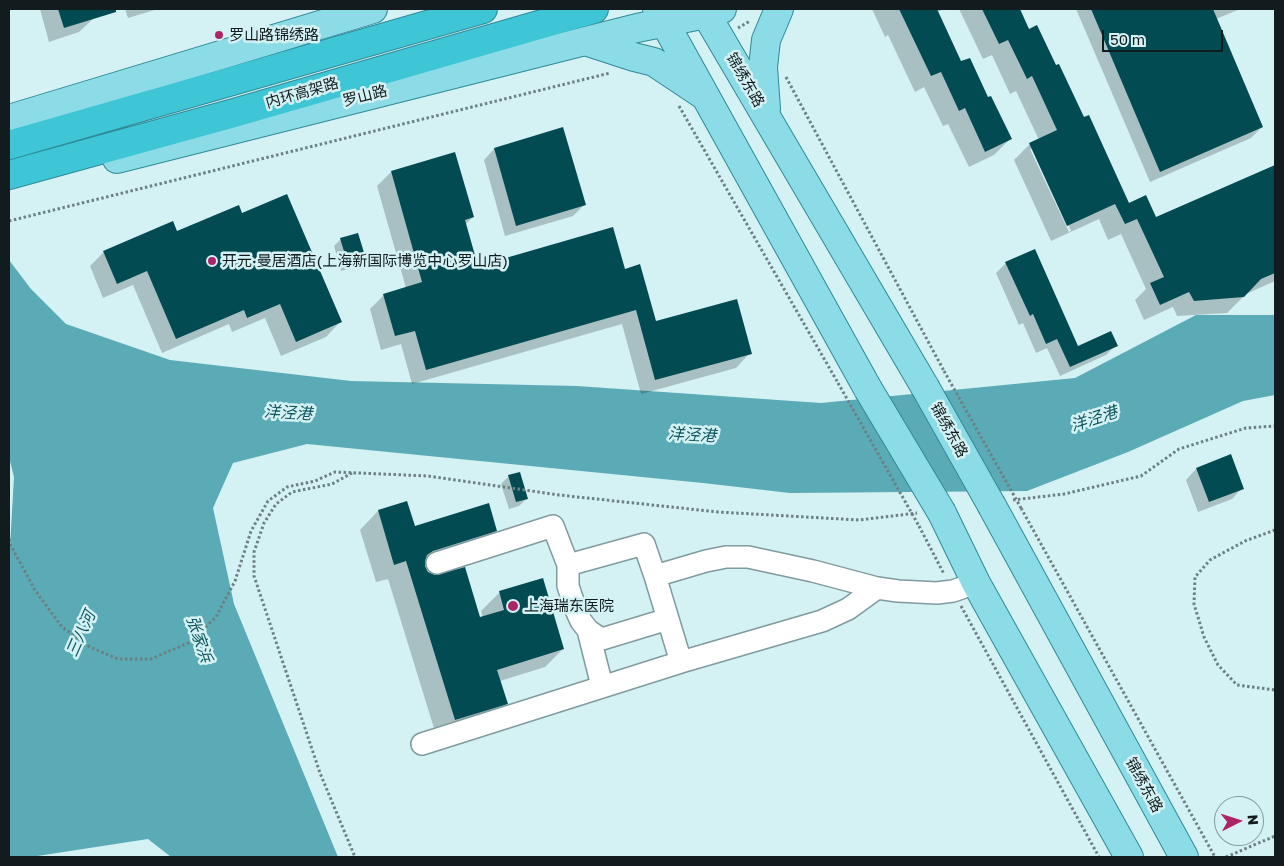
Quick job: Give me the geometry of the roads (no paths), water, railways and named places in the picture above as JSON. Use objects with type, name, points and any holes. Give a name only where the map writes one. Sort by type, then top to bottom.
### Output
[{"type":"highway","name":"内环高架路","points":[[9,145],[483,9]]},
{"type":"highway","name":"内环高架路","points":[[9,182],[234,113],[594,9]]},
{"type":"main road","points":[[9,119],[373,9]]},
{"type":"main road","points":[[766,115],[763,67],[766,40],[779,9]]},
{"type":"main road","name":"罗山路","points":[[9,182],[585,41],[661,16],[710,10]]},
{"type":"main road","name":"锦绣东路","points":[[710,10],[766,115],[935,379],[998,504],[1184,857]]},
{"type":"main road","points":[[661,16],[868,389],[926,517],[965,587],[1129,857]]},
{"type":"main road","points":[[585,41],[634,58],[654,62],[708,99]]},
{"type":"lane","points":[[437,563],[553,526],[568,566],[568,586],[576,610],[581,622],[594,639],[602,686]]},
{"type":"lane","points":[[568,566],[644,544],[681,662]]},
{"type":"lane","points":[[655,576],[706,560],[726,557],[748,557],[877,588],[921,593],[965,587]]},
{"type":"lane","points":[[422,744],[602,686],[822,620],[848,609],[877,588]]},
{"type":"lane","points":[[594,639],[668,619]]},
{"type":"water","points":[[9,260],[31,289],[66,324],[170,360],[351,381],[577,386],[821,403],[1075,378],[1196,315],[1275,315],[1275,395],[1243,401],[1128,452],[1027,491],[790,493],[307,444],[233,463],[213,508],[234,604],[338,857],[171,857],[148,839],[31,857],[9,857],[9,563],[14,477],[9,457]]},
{"type":"place","name":"罗山路锦绣路","points":[[219,35]]},
{"type":"place","name":"开元·曼居酒店(上海新国际博览中心罗山店)","points":[[212,261]]},
{"type":"place","name":"上海瑞东医院","points":[[513,606]]},
{"type":"water label","name":"洋泾港","points":[[288,413]]},
{"type":"water label","name":"洋泾港","points":[[1094,419]]},
{"type":"water label","name":"洋泾港","points":[[692,435]]},
{"type":"water label","name":"三八河","points":[[81,634]]},
{"type":"water label","name":"张家浜","points":[[199,639]]}]
